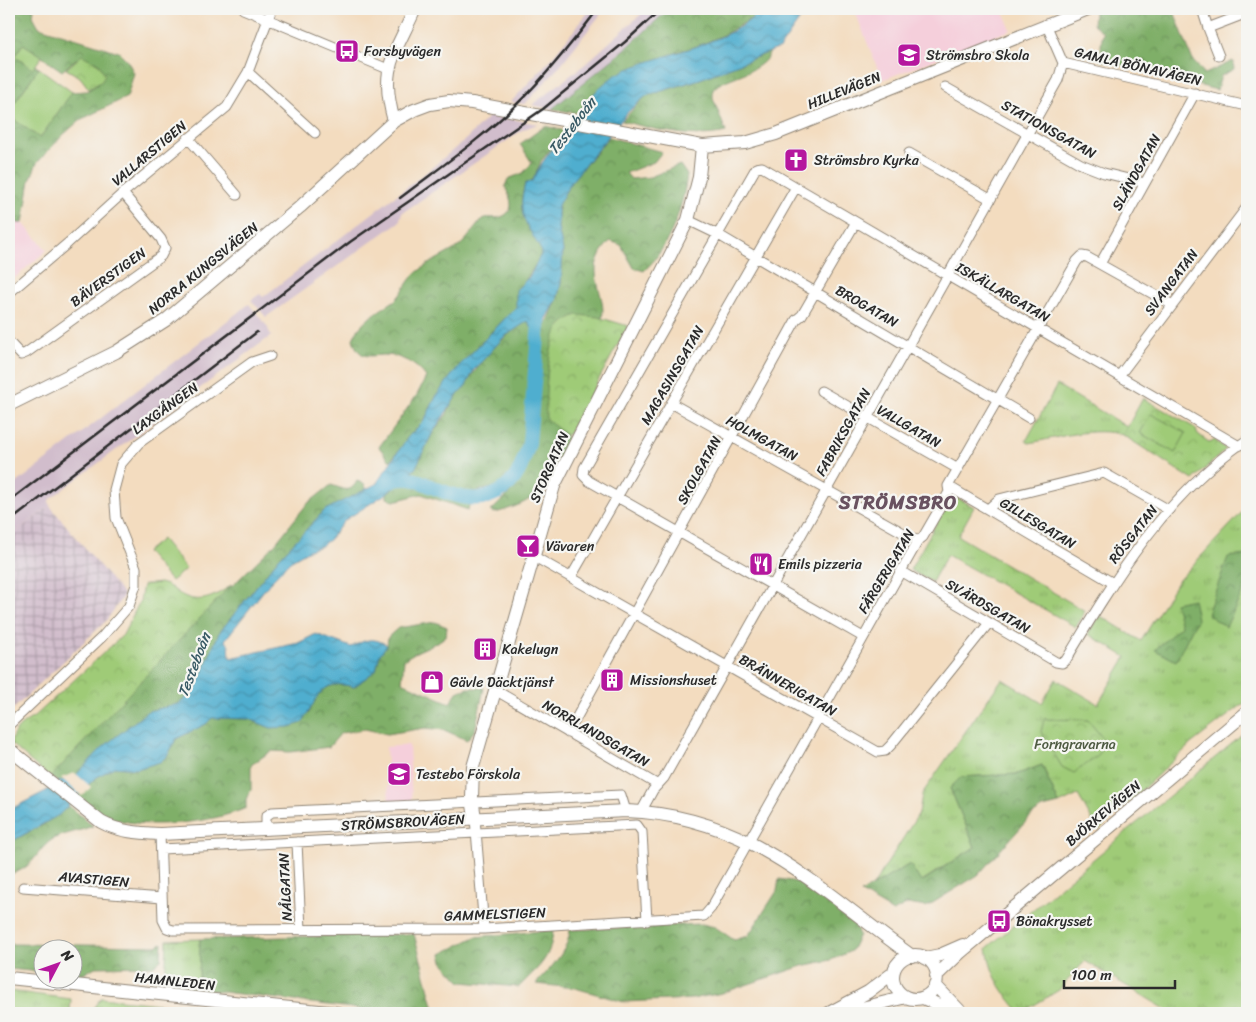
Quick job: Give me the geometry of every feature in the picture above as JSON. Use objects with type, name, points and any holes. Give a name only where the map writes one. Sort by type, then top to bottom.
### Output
[{"type":"street","points":[[243,9],[388,69]]},
{"type":"street","name":"VALLARSTIGEN","points":[[9,293],[68,243],[122,193],[227,107],[248,72],[272,9]]},
{"type":"street","points":[[394,121],[387,86],[388,69],[415,9]]},
{"type":"street","name":"HILLEVÄGEN","points":[[394,121],[414,110],[449,101],[472,103],[564,119],[702,146],[745,143],[776,134],[1046,24],[1088,9]]},
{"type":"street","points":[[1202,9],[1219,56]]},
{"type":"street","points":[[1208,28],[1247,13]]},
{"type":"street","name":"GAMLA BÖNAVÄGEN","points":[[1046,24],[1063,62],[1247,106]]},
{"type":"street","name":"FABRIKSGATAN","points":[[641,812],[727,666],[1058,80],[1063,62]]},
{"type":"street","points":[[248,72],[315,133]]},
{"type":"street","name":"STATIONSGATAN","points":[[945,87],[1080,164],[1114,176],[1145,183]]},
{"type":"street","name":"SLÄNDGATAN","points":[[1100,264],[1195,93]]},
{"type":"street","name":"NORRA KUNGSVÄGEN","points":[[9,405],[116,352],[166,320],[300,207],[394,121]]},
{"type":"street","points":[[188,138],[237,195]]},
{"type":"street","name":"STORGATAN","points":[[475,818],[472,802],[473,767],[554,486],[688,220],[699,177],[702,146]]},
{"type":"street","points":[[910,153],[990,199]]},
{"type":"street","name":"ISKÄLLARGATAN","points":[[717,234],[754,170],[762,168],[1239,446]]},
{"type":"street","name":"MAGASINSGATAN","points":[[571,577],[796,187]]},
{"type":"street","name":"BÄVERSTIGEN","points":[[9,342],[21,355],[26,353],[161,256],[165,248],[161,239],[122,193]]},
{"type":"street","name":"SVANGATAN","points":[[1119,376],[1171,304],[1247,207]]},
{"type":"street","name":"BROGATAN","points":[[688,220],[717,234],[1029,418]]},
{"type":"street","name":"SKOLGATAN","points":[[568,733],[733,438],[796,320],[815,292],[856,222]]},
{"type":"street","points":[[717,234],[584,468],[583,475],[589,481],[863,637]]},
{"type":"street","name":"FÄRGERIGATAN","points":[[748,841],[918,541],[923,537],[949,492],[948,486],[1079,258],[1087,257],[1100,264]]},
{"type":"street","points":[[1100,264],[1171,304]]},
{"type":"street","name":"LAXGÅNGEN","points":[[9,725],[102,637],[129,606],[136,584],[136,568],[116,518],[114,490],[122,464],[139,443],[252,362],[270,356]]},
{"type":"street","name":"VALLGATAN","points":[[821,391],[958,470]]},
{"type":"street","name":"HOLMGATAN","points":[[671,403],[918,541]]},
{"type":"street","name":"RÖSGATAN","points":[[1062,663],[1113,583],[1169,510],[1220,460],[1247,440]]},
{"type":"street","points":[[988,509],[999,499],[1104,473],[1169,510]]},
{"type":"street","name":"GILLESGATAN","points":[[948,486],[1113,583]]},
{"type":"street","name":"BRÄNNERIGATAN","points":[[533,556],[874,751],[885,751],[989,622]]},
{"type":"street","name":"SVÄRDSGATAN","points":[[901,571],[1062,663]]},
{"type":"street","name":"NORRLANDSGATAN","points":[[495,690],[658,785]]},
{"type":"street","name":"BJÖRKEVÄGEN","points":[[936,981],[979,937],[1247,712]]},
{"type":"street","name":"STRÖMSBROVÄGEN","points":[[9,749],[90,814],[113,828],[160,834],[626,811],[697,821],[748,841],[817,883],[882,934],[919,957]]},
{"type":"street","name":"STRÖMSBROVÄGEN","points":[[266,829],[266,816],[272,812],[472,802],[621,795],[626,811]]},
{"type":"street","points":[[475,818],[478,833],[484,929]]},
{"type":"street","name":"STRÖMSBROVÄGEN","points":[[161,849],[635,825],[640,826],[642,832],[647,921]]},
{"type":"street","points":[[160,834],[162,898]]},
{"type":"street","name":"GAMMELSTIGEN","points":[[162,898],[163,920],[167,928],[179,931],[484,929],[647,921],[704,916],[711,908],[748,841]]},
{"type":"street","name":"NÅLGATAN","points":[[297,842],[301,930]]},
{"type":"street","name":"AVASTIGEN","points":[[23,887],[162,898]]},
{"type":"street","name":"STRÖMSBROVÄGEN","points":[[882,934],[896,968]]},
{"type":"street","name":"BJÖRKEVÄGEN","points":[[919,957],[940,956],[979,937]]},
{"type":"street","points":[[829,1013],[868,992],[896,968],[919,957],[933,966],[936,981],[962,1013]]},
{"type":"street","points":[[896,968],[896,988],[906,998]]},
{"type":"street","name":"HAMNLEDEN","points":[[9,978],[338,1013]]},
{"type":"street","points":[[923,998],[930,992],[936,981]]},
{"type":"street","points":[[842,1013],[906,998],[923,998],[956,1013]]},
{"type":"shaded area","points":[[591,9],[605,9],[558,68],[525,104],[511,102],[550,60]]},
{"type":"shaded area","points":[[647,9],[669,9],[629,46],[552,109],[532,105],[584,65]]},
{"type":"shaded area","name":"Strömsbro Skola","points":[[854,9],[1002,9],[1011,30],[882,80]]},
{"type":"shaded area","points":[[490,115],[538,124],[524,129],[402,213],[399,222],[266,317],[251,300],[260,294],[263,297],[428,171],[466,139]]},
{"type":"shaded area","points":[[9,216],[18,223],[23,223],[47,250],[9,283]]},
{"type":"shaded area","points":[[249,304],[267,326],[271,336],[49,500],[50,506],[9,537],[9,489]]},
{"type":"shaded area","points":[[50,506],[124,595],[106,621],[9,713],[9,537]]},
{"type":"shaded area","name":"Testebo Förskola","points":[[409,745],[412,801],[389,803],[386,747]]},
{"type":"green space","points":[[9,9],[34,9],[33,16],[39,27],[119,52],[127,60],[134,73],[127,97],[80,120],[37,163],[30,180],[23,223],[18,223],[9,216],[9,189],[11,187],[9,116],[40,138],[72,92],[87,91],[98,84],[99,64],[76,59],[62,71],[23,44],[33,68],[35,66],[39,68],[9,110]]},
{"type":"green space","points":[[669,9],[761,9],[747,21],[717,38],[631,69],[612,79],[594,94],[578,113],[552,109],[629,46]]},
{"type":"green space","points":[[1102,9],[1173,9],[1193,61],[1205,74],[1233,61],[1234,69],[1221,76],[1217,90],[1099,60],[1103,32],[1093,24],[1094,12]]},
{"type":"green space","points":[[23,44],[42,56],[33,69],[15,56]]},
{"type":"green space","points":[[770,52],[760,65],[713,89],[713,98],[726,132],[700,135],[687,134],[622,121],[646,96],[700,79]]},
{"type":"green space","points":[[82,55],[99,64],[105,75],[102,81],[89,89],[80,77],[66,69]]},
{"type":"green space","points":[[39,68],[72,92],[40,138],[9,116],[9,111]]},
{"type":"green space","points":[[545,126],[565,131],[541,161],[533,180],[525,184],[522,212],[542,251],[522,286],[517,306],[458,367],[437,395],[424,421],[390,461],[379,447],[417,395],[426,377],[413,364],[402,359],[390,355],[368,356],[362,354],[353,339],[360,327],[394,301],[418,272],[459,246],[484,218],[501,217],[509,211],[511,203],[505,186],[508,179],[523,173],[532,163],[520,144]]},
{"type":"green space","points":[[609,137],[662,152],[654,162],[626,173],[631,179],[650,177],[680,165],[687,175],[685,188],[678,214],[668,239],[653,262],[644,271],[634,268],[621,245],[610,241],[600,255],[596,265],[596,272],[603,310],[602,318],[551,420],[568,438],[549,478],[535,495],[525,502],[495,513],[491,511],[511,492],[506,485],[472,492],[468,510],[421,494],[394,501],[387,498],[387,493],[420,459],[432,434],[447,414],[451,404],[490,351],[518,326],[528,321],[545,328],[557,300],[561,283],[563,250],[558,228],[558,205],[571,182]]},
{"type":"green space","points":[[577,315],[598,317],[628,326],[569,434],[566,435],[546,419],[547,375],[550,353],[557,330],[565,322]]},
{"type":"green space","points":[[1057,385],[1127,427],[1123,435],[1088,432],[1029,443],[1026,441]]},
{"type":"green space","points":[[1143,398],[1195,428],[1198,434],[1210,443],[1215,440],[1226,449],[1193,480],[1123,435]]},
{"type":"green space","points":[[1151,414],[1186,433],[1175,453],[1140,433]]},
{"type":"green space","points":[[357,481],[365,484],[366,491],[325,510],[279,558],[219,633],[195,690],[179,704],[148,711],[74,777],[58,782],[50,778],[188,600],[206,601],[233,585],[275,544],[307,504],[331,485],[342,489],[349,489]]},
{"type":"green space","points":[[952,495],[974,507],[958,536],[1085,611],[1076,627],[947,555],[932,582],[910,570]]},
{"type":"green space","points":[[1247,507],[1247,701],[1192,743],[1098,831],[1078,795],[1059,804],[1042,765],[1018,774],[961,777],[950,788],[975,847],[920,882],[910,864],[873,886],[919,813],[922,794],[1002,679],[1042,703],[1056,679],[1098,704],[1126,657],[1088,634],[1099,615],[1141,641],[1177,582]]},
{"type":"green space","points":[[162,539],[186,569],[171,581],[146,552]]},
{"type":"green space","points":[[1247,555],[1247,583],[1226,627],[1207,614],[1228,557]]},
{"type":"green space","points":[[160,583],[191,599],[212,597],[231,585],[50,778],[11,744],[13,735],[123,635],[140,601],[143,585]]},
{"type":"green space","points":[[1193,599],[1197,619],[1176,661],[1155,650],[1181,626],[1175,603]]},
{"type":"green space","points":[[435,622],[447,627],[446,636],[404,660],[402,682],[450,703],[457,692],[468,688],[484,688],[475,730],[467,740],[444,730],[425,728],[387,734],[365,729],[341,733],[329,747],[290,752],[271,751],[251,765],[251,790],[246,799],[246,808],[215,818],[196,821],[157,824],[120,821],[98,812],[78,796],[94,779],[114,767],[137,769],[168,755],[176,739],[205,724],[212,718],[249,719],[271,728],[309,713],[316,698],[326,688],[338,685],[354,687],[376,670],[380,654],[387,645],[388,637],[398,628]]},
{"type":"green space","name":"Forngravarna","points":[[1044,719],[1088,720],[1104,740],[1098,756],[1074,773],[1062,767],[1041,732]]},
{"type":"green space","points":[[1247,731],[1247,1013],[1172,1013],[1085,961],[1059,990],[1021,1013],[999,984],[989,959],[987,948]]},
{"type":"green space","points":[[1042,765],[1059,804],[1043,808],[1032,815],[978,875],[926,907],[908,904],[893,912],[861,893],[910,864],[921,882],[975,847],[950,788],[961,777],[1018,774]]},
{"type":"green space","points":[[69,806],[93,826],[48,842],[25,868],[9,874],[9,843],[44,824]]},
{"type":"green space","points":[[779,879],[803,883],[825,896],[852,918],[859,935],[851,951],[831,960],[802,966],[722,993],[692,999],[624,1002],[575,988],[536,984],[562,953],[569,938],[570,930],[702,924],[715,927],[734,940],[748,936],[777,891]]},
{"type":"green space","points":[[553,930],[547,956],[519,987],[461,982],[444,964],[441,954],[475,937]]},
{"type":"green space","points":[[414,934],[435,1013],[392,1013],[199,989],[200,939]]},
{"type":"green space","points":[[200,939],[199,989],[165,986],[167,940]]},
{"type":"green space","points":[[162,943],[161,960],[153,966],[95,967],[82,975],[82,945],[157,946]]},
{"type":"green space","points":[[9,944],[32,944],[32,971],[9,969]]},
{"type":"green space","points":[[9,991],[71,999],[70,1013],[9,1013]]},
{"type":"green space","points":[[101,998],[247,1013],[93,1013],[93,1008]]},
{"type":"water","points":[[761,9],[807,9],[780,48],[700,79],[646,96],[628,112],[571,182],[558,205],[558,228],[563,250],[561,283],[557,300],[546,320],[545,328],[531,327],[528,321],[504,337],[474,370],[466,386],[456,397],[432,434],[415,469],[387,493],[345,520],[330,539],[321,546],[309,550],[290,561],[272,580],[225,640],[229,645],[230,658],[298,643],[316,634],[351,647],[373,640],[387,645],[380,654],[376,670],[354,687],[333,685],[326,688],[316,699],[302,723],[289,727],[271,728],[249,719],[212,718],[206,724],[176,739],[168,755],[160,762],[137,769],[114,767],[94,779],[59,815],[9,843],[9,810],[46,791],[58,782],[74,777],[103,747],[148,711],[179,704],[195,690],[219,633],[279,558],[325,510],[376,484],[408,437],[424,421],[437,395],[458,367],[516,307],[516,290],[530,276],[542,252],[524,220],[522,212],[525,184],[533,180],[546,157],[590,98],[617,74],[718,38],[735,30]]},
{"type":"pier","points":[[75,773],[91,787],[82,796],[61,778]]},
{"type":"waterway","name":"Testeboån","points":[[385,483],[398,479],[411,479],[455,495],[471,498],[488,497],[510,484],[522,465],[529,443],[540,312]]},
{"type":"railway","points":[[400,198],[503,118],[559,58],[598,9]]},
{"type":"railway","points":[[9,501],[350,242],[543,109],[625,42],[661,9]]},
{"type":"railway","points":[[9,522],[257,332]]},
{"type":"place","name":"Forsbyvägen","points":[[347,51]]},
{"type":"place","name":"Strömsbro Skola","points":[[909,55]]},
{"type":"place","name":"Strömsbro Kyrka","points":[[796,160]]},
{"type":"place","name":"Vävaren","points":[[528,546]]},
{"type":"place","name":"Emils pizzeria","points":[[761,564]]},
{"type":"place","name":"Kakelugn","points":[[485,649]]},
{"type":"place","name":"Missionshuset","points":[[612,680]]},
{"type":"place","name":"Gävle Däcktjänst","points":[[432,682]]},
{"type":"place","name":"Testebo Förskola","points":[[399,774]]},
{"type":"place","name":"Bönakrysset","points":[[999,921]]},
{"type":"district","name":"STRÖMSBRO","points":[[898,502]]}]
